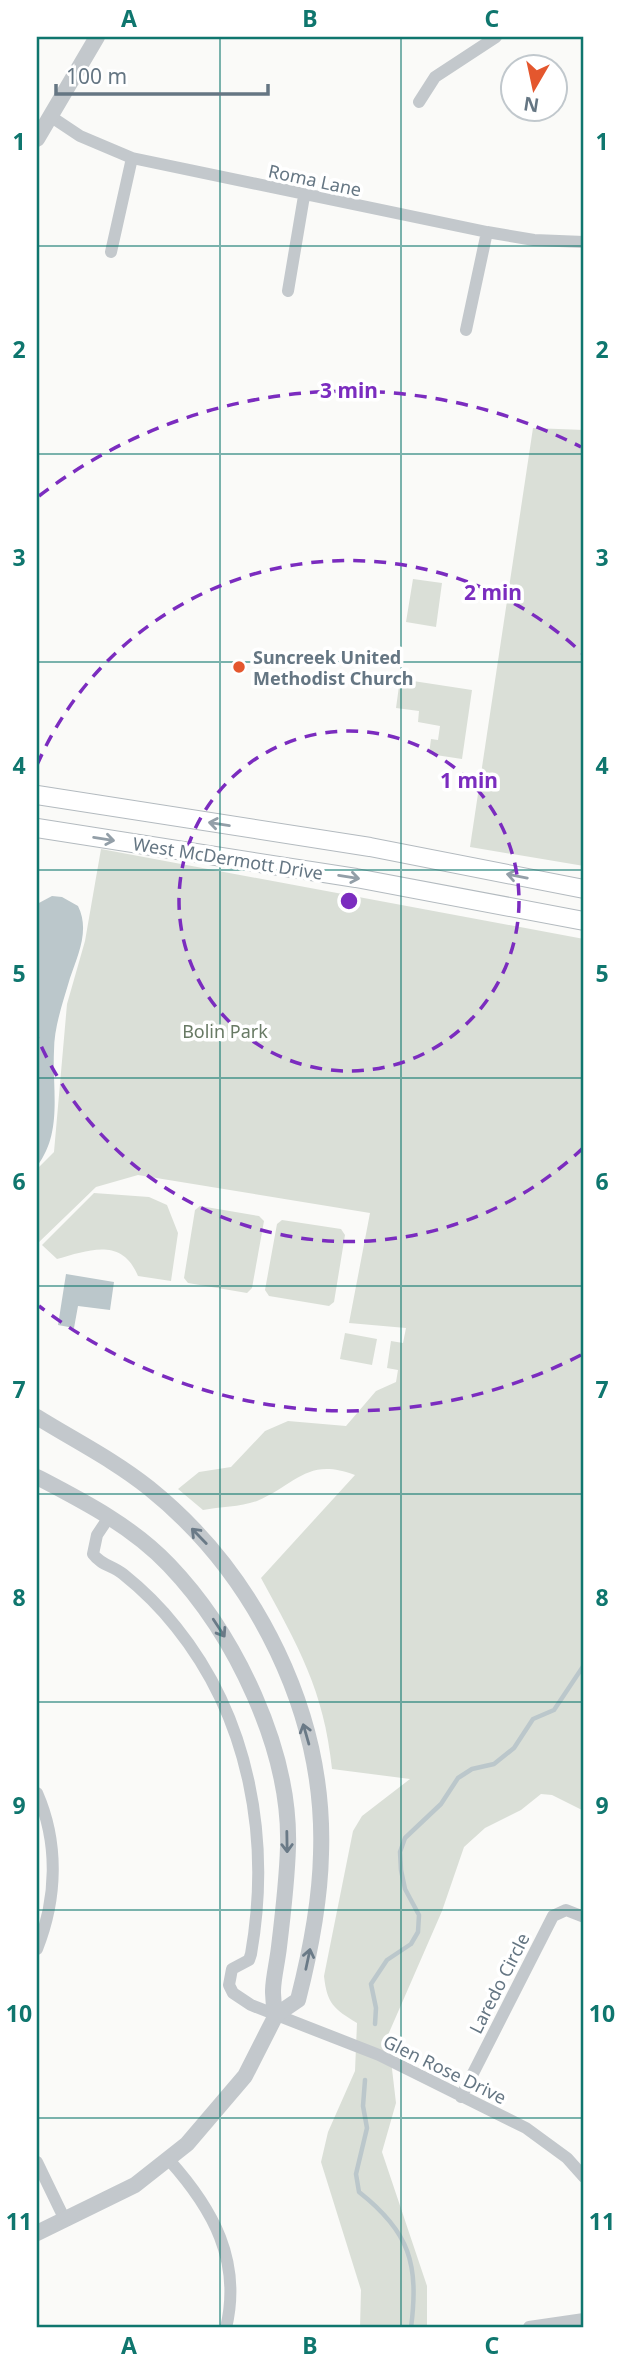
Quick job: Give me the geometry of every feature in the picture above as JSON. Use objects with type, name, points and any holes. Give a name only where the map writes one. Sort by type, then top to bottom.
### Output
[{"type":"main road","name":"West McDermott Drive","points":[[37,795],[370,848],[584,888]]},
{"type":"main road","name":"West McDermott Drive","points":[[37,828],[356,878],[584,921]]},
{"type":"street","points":[[37,139],[97,37]]},
{"type":"street","points":[[419,102],[435,77],[496,37]]},
{"type":"street","name":"Roma Lane","points":[[50,116],[80,136],[132,158],[304,196],[487,232],[534,240],[584,242]]},
{"type":"street","points":[[111,252],[132,158]]},
{"type":"street","points":[[288,291],[304,196]]},
{"type":"street","points":[[466,330],[487,232]]},
{"type":"street","points":[[37,1417],[126,1472],[190,1526],[208,1545],[250,1601],[283,1663],[313,1760],[320,1806],[321,1855],[310,1950],[298,2000],[276,2015],[245,2076],[207,2124],[169,2160],[135,2185],[37,2233]]},
{"type":"street","points":[[37,1477],[109,1517],[168,1564],[204,1607],[226,1639],[263,1718],[278,1770],[288,1838],[285,1897],[271,1995],[276,2015]]},
{"type":"street","name":"Glen Rose Drive","points":[[109,1517],[97,1535],[93,1554],[98,1561],[113,1567],[137,1586],[176,1628],[217,1692],[235,1732],[252,1793],[259,1880],[251,1954],[248,1960],[232,1969],[229,1985],[241,2000],[379,2055],[548,2142],[584,2177]]},
{"type":"street","points":[[37,1793],[48,1830],[54,1878],[49,1913],[37,1949]]},
{"type":"street","name":"Laredo Circle","points":[[461,2097],[553,1916],[566,1910],[584,1917]]},
{"type":"street","points":[[169,2160],[213,2217],[223,2239],[232,2290],[226,2328]]},
{"type":"street","points":[[37,2162],[65,2220]]},
{"type":"street","points":[[529,2327],[584,2319]]},
{"type":"green space","points":[[533,428],[584,430],[584,866],[470,847]]},
{"type":"green space","points":[[413,579],[442,583],[436,627],[406,622]]},
{"type":"green space","points":[[400,679],[472,690],[462,759],[429,754],[431,739],[438,740],[440,726],[418,722],[419,711],[396,708]]},
{"type":"green space","name":"Bolin Park","points":[[101,849],[584,939],[584,1811],[552,1795],[541,1794],[521,1810],[485,1828],[464,1847],[442,1911],[388,2035],[396,2103],[382,2152],[427,2286],[427,2328],[360,2328],[361,2290],[321,2162],[328,2132],[355,2071],[357,2023],[333,2005],[327,1993],[324,1976],[353,1831],[362,1816],[410,1779],[332,1769],[323,1715],[316,1692],[298,1647],[261,1578],[355,1475],[339,1470],[313,1471],[257,1501],[203,1510],[178,1489],[199,1472],[231,1467],[265,1431],[288,1421],[346,1426],[376,1391],[396,1382],[398,1370],[387,1368],[391,1341],[403,1343],[406,1328],[349,1323],[370,1213],[138,1175],[96,1187],[37,1244],[37,1169],[54,1152],[67,1004],[85,941]]},
{"type":"green space","points":[[94,1193],[149,1197],[167,1205],[178,1233],[171,1281],[138,1276],[131,1264],[114,1251],[92,1250],[57,1259],[42,1245]]},
{"type":"green space","points":[[200,1206],[259,1216],[264,1221],[252,1288],[247,1293],[188,1283],[184,1278],[195,1210]]},
{"type":"green space","points":[[282,1220],[341,1229],[345,1235],[334,1302],[329,1306],[269,1296],[265,1290],[277,1224]]},
{"type":"green space","points":[[345,1333],[377,1339],[372,1365],[340,1359]]},
{"type":"shaded area","points":[[52,896],[62,897],[78,906],[83,933],[56,1033],[53,1125],[45,1153],[37,1166],[37,904]]},
{"type":"shaded area","points":[[66,1274],[114,1282],[110,1310],[78,1306],[74,1328],[58,1325]]},
{"type":"waterway","points":[[375,2024],[376,2008],[371,1984],[387,1960],[411,1944],[418,1932],[419,1915],[405,1889],[401,1870],[400,1852],[405,1838],[441,1804],[458,1778],[472,1769],[494,1764],[514,1748],[533,1719],[554,1710],[584,1665]]},
{"type":"waterway","points":[[365,2080],[363,2106],[367,2128],[356,2174],[359,2192],[390,2221],[407,2251],[412,2267],[413,2285],[411,2328]]},
{"type":"place","name":"Suncreek United Methodist Church","points":[[239,667]]}]
